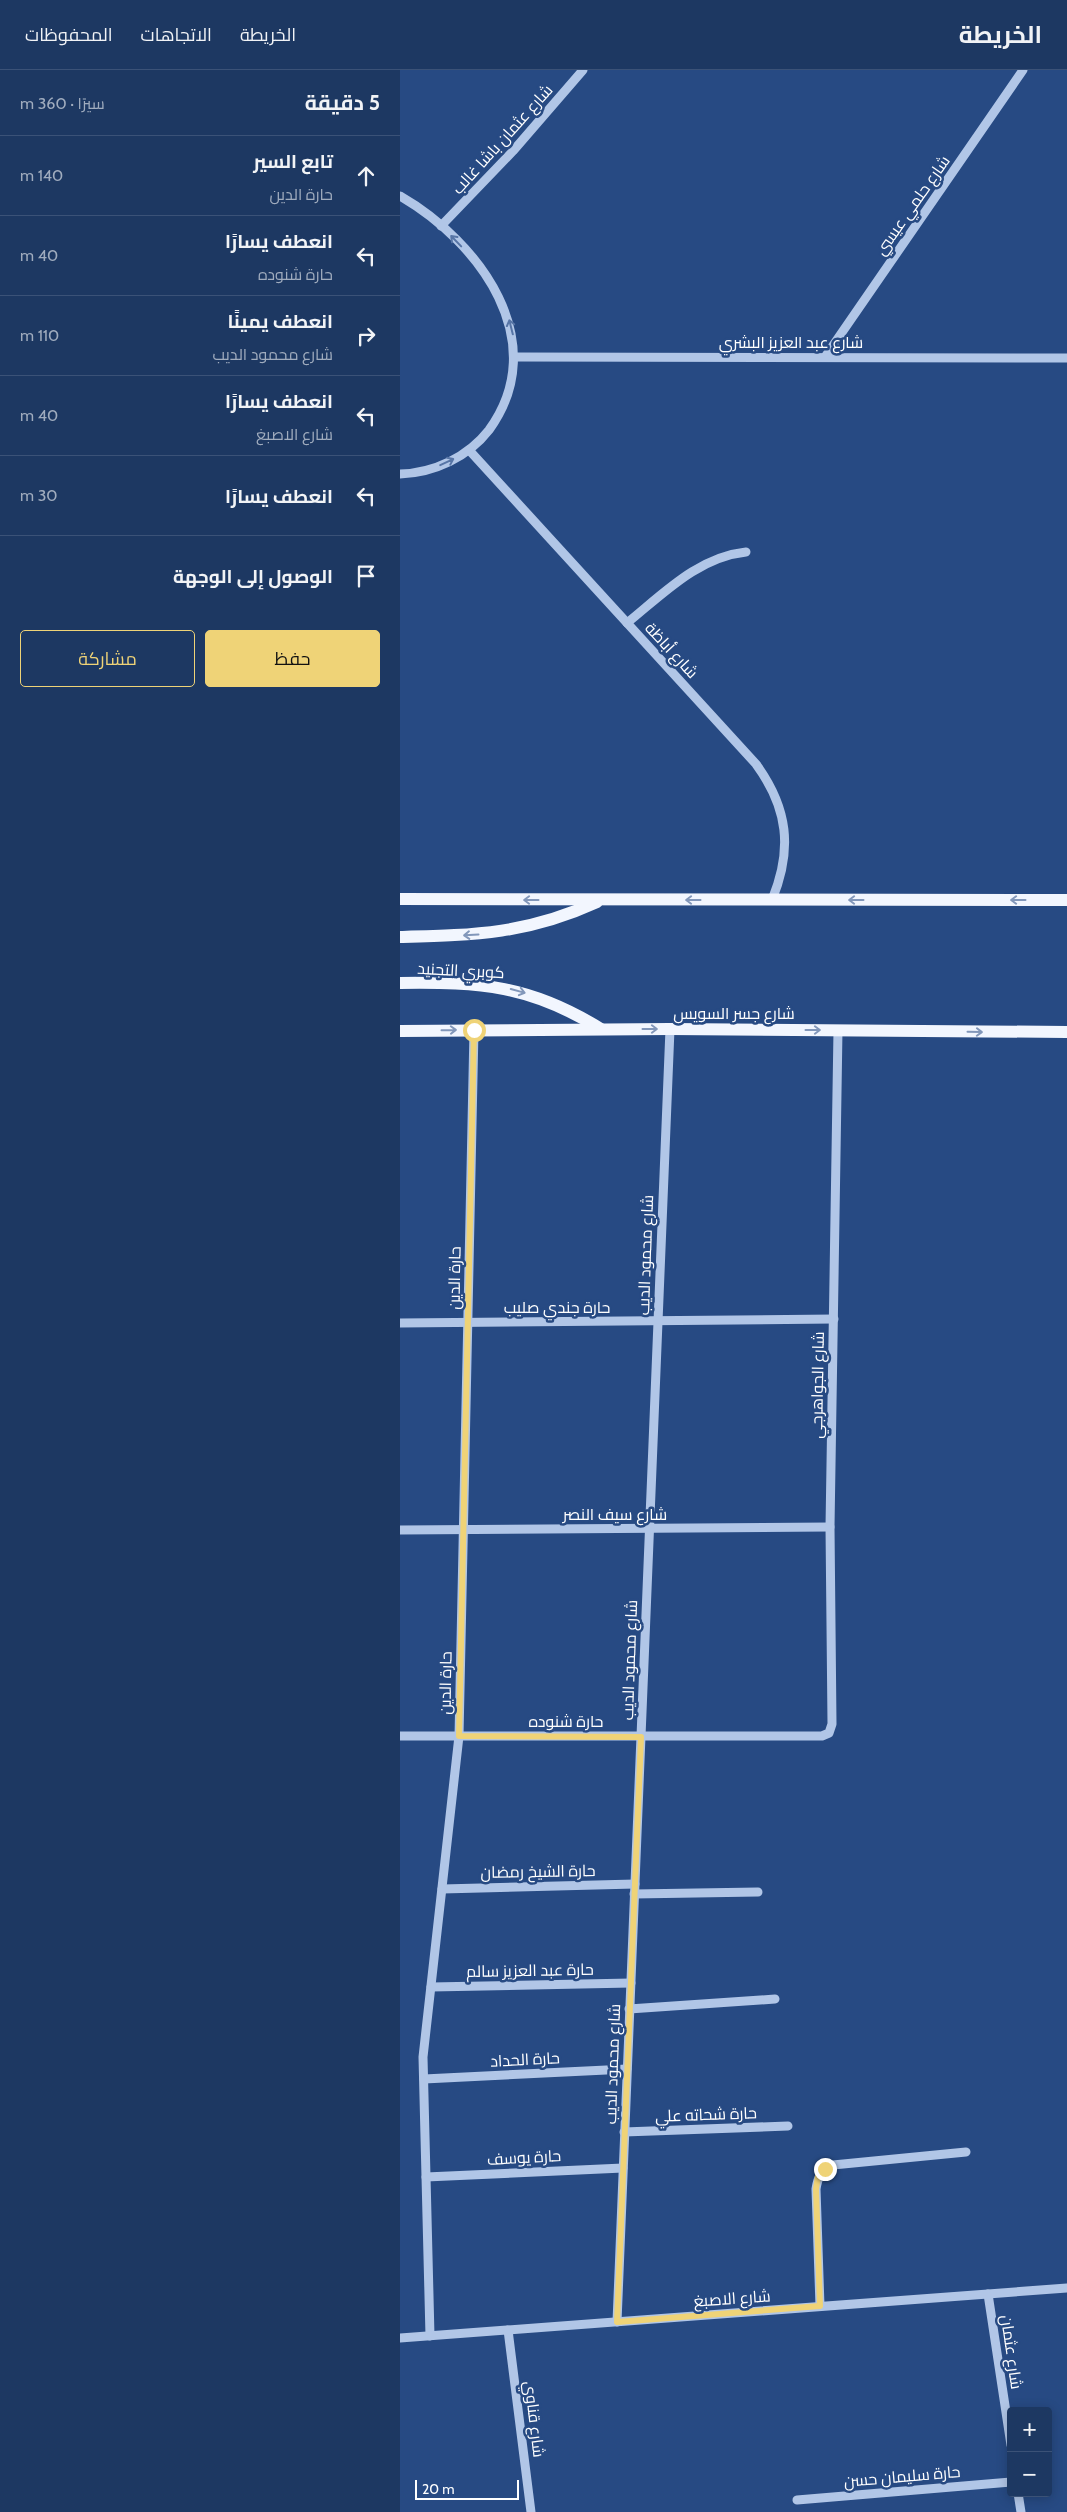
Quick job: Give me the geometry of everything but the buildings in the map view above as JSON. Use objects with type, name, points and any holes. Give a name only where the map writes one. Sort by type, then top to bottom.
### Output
[{"type":"main road","points":[[400,899],[1067,900]]},
{"type":"main road","name":"كوبري التجنيد","points":[[400,937],[481,934],[512,930],[566,916],[602,900]]},
{"type":"main road","name":"كوبري التجنيد","points":[[400,983],[450,982],[483,984],[514,990],[567,1009],[602,1029]]},
{"type":"main road","name":"شارع جسر السويس","points":[[400,1030],[670,1029],[1067,1032]]},
{"type":"street","name":"شارع عثمان باشا غالب","points":[[441,226],[512,151],[582,70]]},
{"type":"street","name":"شارع حلمي عيسي","points":[[825,357],[1023,70]]},
{"type":"street","points":[[400,196],[441,226],[473,260],[502,302],[514,338],[515,357],[513,378],[501,412],[485,435],[469,450],[448,463],[425,471],[400,474]]},
{"type":"street","name":"شارع عبد العزيز البشري","points":[[515,357],[1067,358]]},
{"type":"street","name":"شارع أباظة","points":[[469,450],[756,764],[766,778],[781,812],[785,847],[779,883],[772,900]]},
{"type":"street","points":[[627,623],[703,565],[724,556],[746,552]]},
{"type":"street","name":"شارع محمود الديب","points":[[617,2322],[670,1029]]},
{"type":"street","name":"حارة الدين","points":[[430,2336],[423,2057],[459,1736],[474,1030]]},
{"type":"street","name":"شارع الجواهرجي","points":[[822,1736],[831,1729],[830,1527],[838,1030]]},
{"type":"street","name":"حارة جندي صليب","points":[[400,1323],[834,1319]]},
{"type":"street","name":"شارع سيف النصر","points":[[400,1530],[830,1527]]},
{"type":"street","name":"حارة شنوده","points":[[400,1736],[822,1736]]},
{"type":"street","name":"حارة الشيخ رمضان","points":[[442,1889],[635,1889],[758,1892]]},
{"type":"street","name":"حارة عبد العزيز سالم","points":[[431,1988],[631,1983]]},
{"type":"street","points":[[630,2009],[775,1998]]},
{"type":"street","name":"حارة الحداد","points":[[424,2078],[627,2068]]},
{"type":"street","name":"حارة شحاته علي","points":[[624,2132],[788,2126]]},
{"type":"street","points":[[820,2306],[816,2189],[818,2176],[825,2169],[833,2165],[966,2152]]},
{"type":"street","name":"حارة يوسف","points":[[426,2177],[623,2168]]},
{"type":"street","name":"شارع الاصبغ","points":[[400,2338],[1067,2288]]},
{"type":"street","name":"شارع عثمان","points":[[988,2294],[1007,2419]]},
{"type":"street","name":"شارع قناوي","points":[[508,2330],[531,2512]]},
{"type":"street","name":"حارة سليمان حسن","points":[[797,2500],[1007,2482]]},
{"type":"street","points":[[1019,2497],[1021,2512]]},
{"type":"route","points":[[474,1030],[459,1736],[641,1737],[617,2322],[820,2306],[816,2189],[818,2176],[825,2169]]}]
